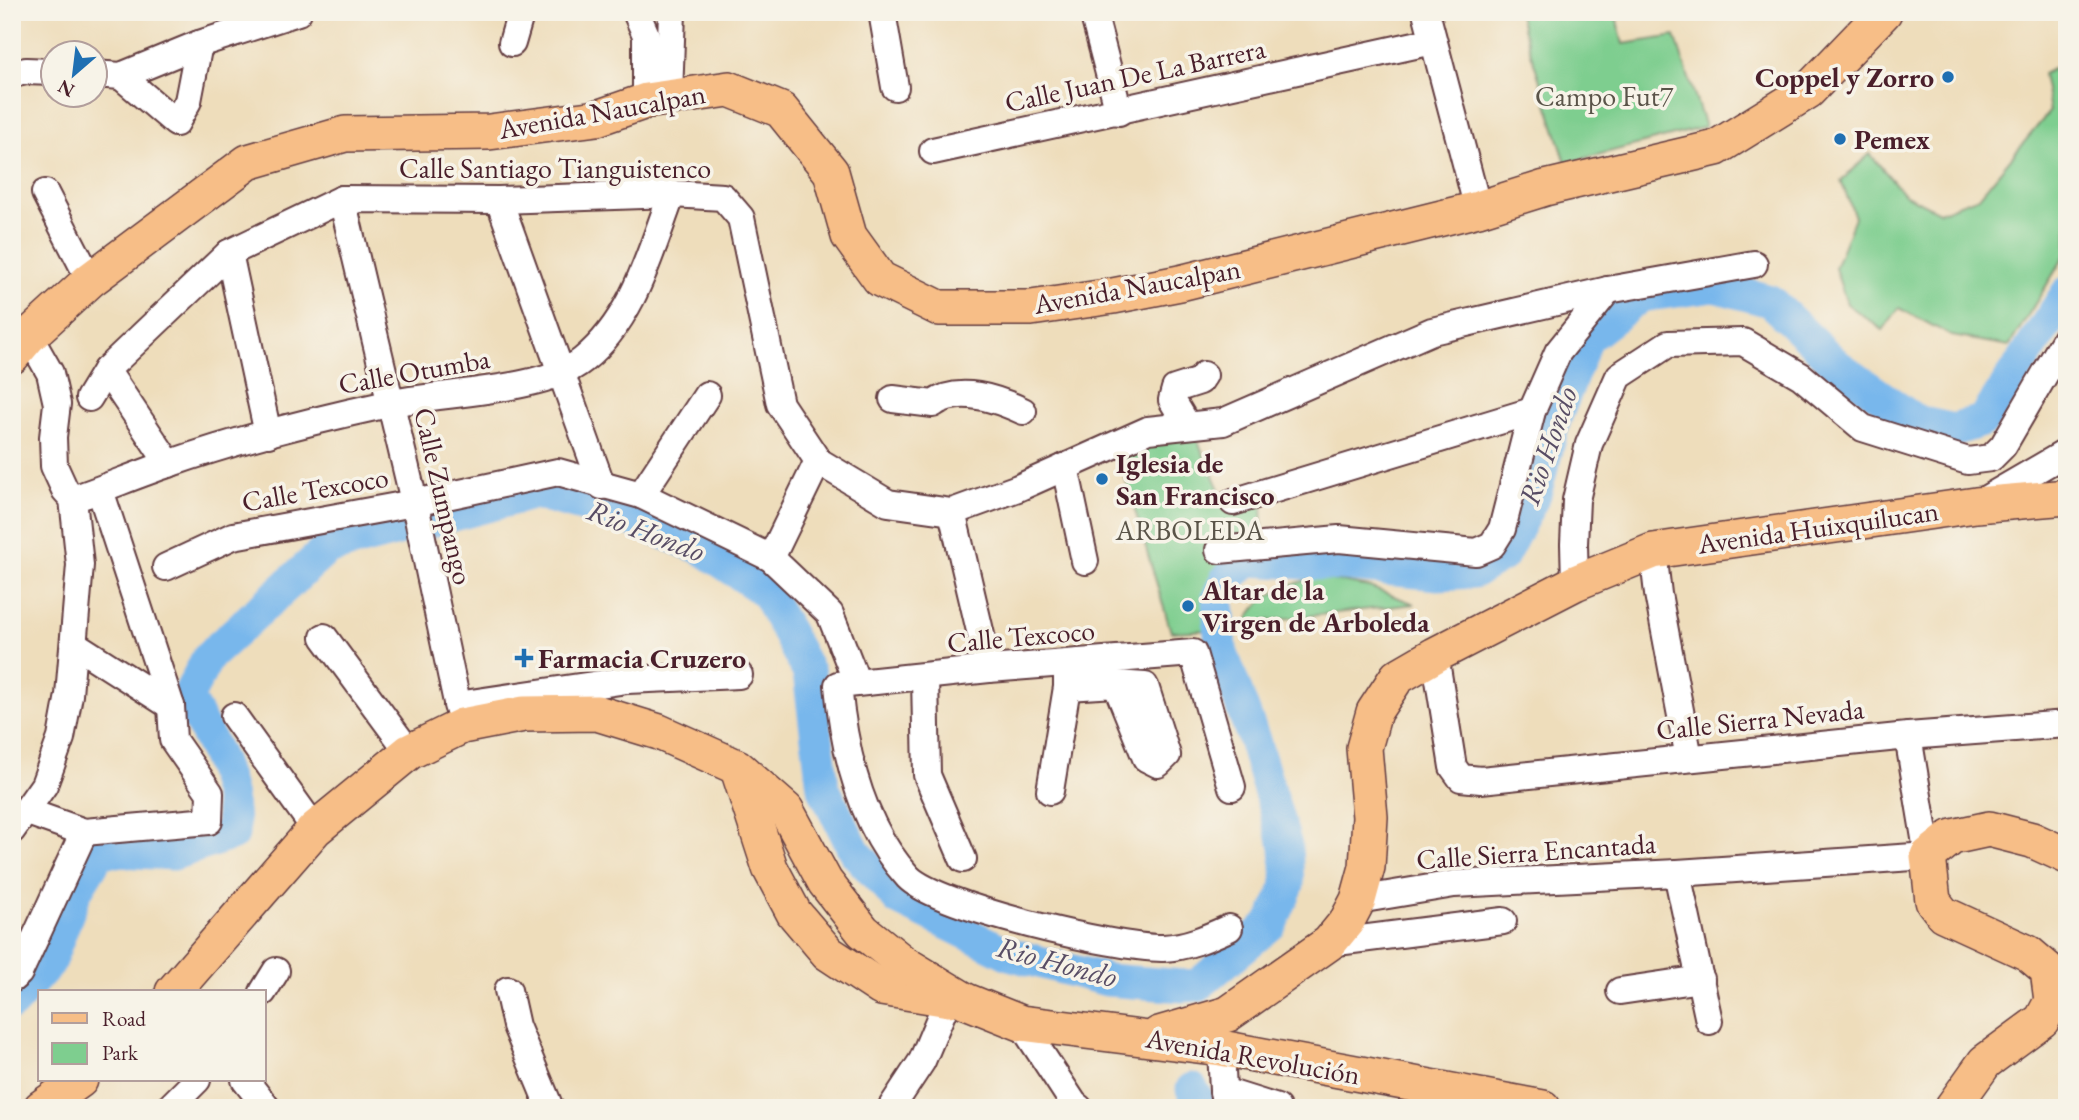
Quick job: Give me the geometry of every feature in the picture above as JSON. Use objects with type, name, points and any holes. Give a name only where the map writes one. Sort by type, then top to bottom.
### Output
[{"type":"main road","name":"Avenida Naucalpan","points":[[20,346],[90,280],[248,162],[345,134],[489,132],[597,118],[657,98],[729,89],[781,110],[831,173],[849,236],[880,279],[939,309],[1031,308],[1180,283],[1478,209],[1545,188],[1716,148],[1808,91],[1884,12]]},
{"type":"main road","name":"Avenida Huixquilucan","points":[[1148,1037],[1228,1014],[1329,943],[1347,921],[1367,867],[1370,817],[1364,748],[1374,712],[1397,677],[1575,583],[1653,551],[1976,505],[2067,497]]},
{"type":"main road","name":"Avenida Revolución","points":[[175,990],[315,829],[459,715],[597,713],[659,732],[737,767],[786,810],[825,882],[863,930],[903,963],[957,1000],[1021,1023],[1221,1048],[1543,1108]]},
{"type":"main road","points":[[1952,1108],[1984,1062],[2042,1020],[2052,1001],[2048,970],[2028,953],[1943,914],[1933,901],[1928,856],[1952,836],[1989,829],[2032,840],[2067,856]]},
{"type":"main road","points":[[1221,1048],[1228,1014]]},
{"type":"main road","points":[[41,1108],[77,1082]]},
{"type":"street","points":[[108,75],[121,76],[199,44],[298,12]]},
{"type":"street","points":[[512,43],[521,12]]},
{"type":"street","points":[[636,12],[646,35],[657,98]]},
{"type":"street","points":[[657,98],[672,12]]},
{"type":"street","points":[[882,12],[895,88]]},
{"type":"street","points":[[1093,12],[1119,112]]},
{"type":"street","points":[[1426,12],[1478,209]]},
{"type":"street","name":"Calle Juan De La Barrera","points":[[933,151],[1433,41]]},
{"type":"street","points":[[121,76],[176,123],[188,101],[199,44]]},
{"type":"street","points":[[12,74],[38,71]]},
{"type":"street","points":[[45,193],[90,280]]},
{"type":"street","name":"Calle Santiago Tianguistenco","points":[[89,398],[106,370],[229,253],[342,200],[499,201],[672,194],[723,197],[741,218],[780,404],[818,461],[888,503],[952,512],[1148,430],[1223,422],[1432,331],[1608,290],[1754,264]]},
{"type":"street","name":"Calle Otumba","points":[[73,499],[169,464],[268,434],[390,403],[529,383],[582,362],[602,341],[632,299],[672,194]]},
{"type":"street","name":"Calle Zumpango","points":[[342,200],[416,509],[459,715]]},
{"type":"street","points":[[499,201],[602,486]]},
{"type":"street","points":[[229,253],[268,434]]},
{"type":"street","points":[[1219,550],[1339,539],[1476,552],[1492,545],[1502,529],[1532,411],[1558,352],[1608,290]]},
{"type":"street","points":[[1575,583],[1576,500],[1589,444],[1619,376],[1668,344],[1743,342],[1801,376],[1863,428],[1968,461],[1990,458],[2003,446],[2067,336]]},
{"type":"street","points":[[20,346],[50,373],[57,404],[53,437],[54,466],[65,490],[73,499],[80,565],[69,695],[61,738],[44,785],[19,820],[84,832],[209,821],[210,793],[173,740],[171,706],[100,490]]},
{"type":"street","points":[[106,370],[169,464]]},
{"type":"street","points":[[1187,425],[1172,400],[1175,389],[1200,381],[1204,375]]},
{"type":"street","points":[[641,495],[707,394]]},
{"type":"street","points":[[892,399],[933,404],[944,396],[967,395],[1001,400],[1023,411]]},
{"type":"street","points":[[1233,502],[1532,411]]},
{"type":"street","points":[[1976,505],[2067,452]]},
{"type":"street","points":[[771,558],[818,461]]},
{"type":"street","points":[[1065,467],[1086,561]]},
{"type":"street","name":"Calle Texcoco","points":[[166,567],[233,536],[416,509],[558,472],[641,495],[771,558],[830,614],[854,675],[846,684]]},
{"type":"street","points":[[952,512],[989,669]]},
{"type":"street","points":[[1653,551],[1657,594],[1689,758]]},
{"type":"street","points":[[324,638],[409,752]]},
{"type":"street","points":[[74,644],[171,706]]},
{"type":"street","name":"Calle Texcoco","points":[[846,684],[989,669],[1067,676],[1193,653],[1232,787]]},
{"type":"street","name":"Calle Sierra Nevada","points":[[1435,655],[1453,767],[1461,778],[1481,780],[1908,736],[2067,724]]},
{"type":"street","points":[[459,715],[626,680],[739,675]]},
{"type":"street","points":[[1049,791],[1067,676],[1144,686],[1167,755],[1158,764],[1146,758],[1116,684]]},
{"type":"street","points":[[925,677],[927,775],[963,859]]},
{"type":"street","points":[[846,684],[842,729],[863,802],[881,840],[910,878],[942,897],[1049,929],[1107,940],[1162,948],[1193,944],[1229,928]]},
{"type":"street","points":[[234,716],[315,829]]},
{"type":"street","points":[[1908,736],[1928,856]]},
{"type":"street","points":[[12,979],[19,973],[84,832]]},
{"type":"street","points":[[2032,840],[2067,837]]},
{"type":"street","name":"Calle Sierra Encantada","points":[[1357,900],[1454,884],[1677,873],[1928,856]]},
{"type":"street","name":"Calle Sierra Encantada","points":[[1677,873],[1709,1021]]},
{"type":"street","points":[[1329,943],[1503,921]]},
{"type":"street","points":[[1620,991],[1701,979]]},
{"type":"street","points":[[508,990],[516,1026],[550,1108]]},
{"type":"street","points":[[891,1108],[957,1000]]},
{"type":"street","points":[[1021,1023],[1079,1108]]},
{"type":"street","points":[[1221,1048],[1224,1099],[1277,1108]]},
{"type":"street","points":[[169,1108],[195,1082]]},
{"type":"street","points":[[247,1082],[267,1108]]},
{"type":"green space","name":"Campo Fut7","points":[[1518,12],[1615,12],[1623,44],[1675,36],[1705,127],[1566,163]]},
{"type":"green space","points":[[2067,61],[2067,252],[2009,346],[1952,336],[1899,308],[1883,330],[1847,304],[1835,268],[1855,217],[1841,181],[1870,154],[1904,194],[1939,212],[1979,197],[2050,111],[2043,74]]},
{"type":"green space","name":"ARBOLEDA","points":[[1192,428],[1222,496],[1262,493],[1263,543],[1240,545],[1221,568],[1207,599],[1211,630],[1171,632],[1112,433]]},
{"type":"green space","points":[[1315,577],[1369,587],[1415,604],[1246,623],[1258,605],[1275,592]]},
{"type":"waterway","name":"Rio Hondo","points":[[12,1004],[49,963],[76,891],[101,850],[173,854],[233,834],[233,815],[226,780],[213,746],[187,698],[208,657],[327,549],[535,493],[617,514],[703,549],[766,592],[809,673],[823,787],[855,852],[899,900],[1009,954],[1107,980],[1198,985],[1271,924],[1288,885],[1286,846],[1253,737],[1221,651],[1218,598],[1225,581],[1249,560],[1438,574],[1474,572],[1503,555],[1535,494],[1555,419],[1587,338],[1641,296],[1715,286],[1770,301],[1837,365],[1917,422],[1954,430],[1984,420],[2067,293]]},
{"type":"waterway","points":[[1192,1089],[1203,1108]]},
{"type":"place","name":"Coppel y Zorro","points":[[1948,77]]},
{"type":"place","name":"Pemex","points":[[1840,139]]},
{"type":"place","name":"Iglesia de San Francisco","points":[[1102,479]]},
{"type":"place","name":"Altar de la Virgen de Arboleda","points":[[1188,606]]},
{"type":"place","name":"Farmacia Cruzero","points":[[524,658]]}]
